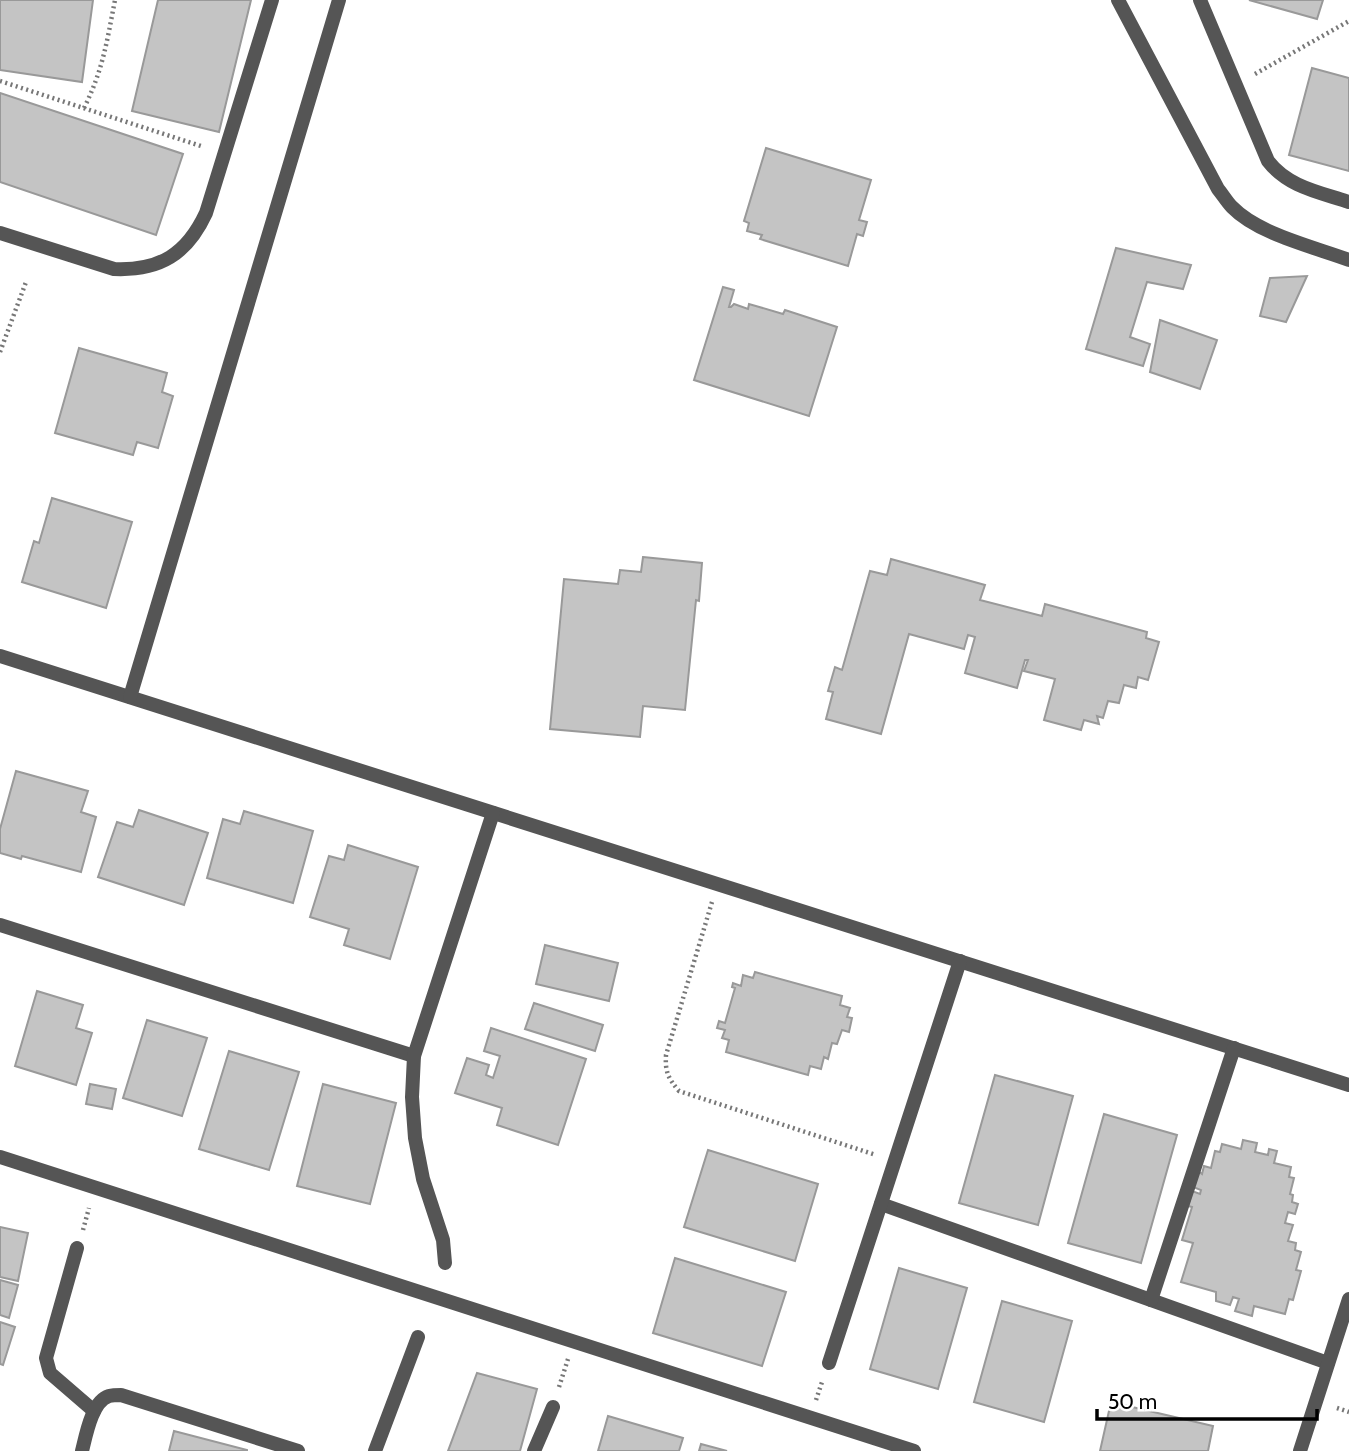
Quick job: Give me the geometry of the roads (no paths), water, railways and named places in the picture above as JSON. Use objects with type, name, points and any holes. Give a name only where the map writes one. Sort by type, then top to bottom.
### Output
[{"type":"street","points":[[0,233],[114,270],[152,266],[170,258],[186,246],[198,231],[206,213],[272,0]]},
{"type":"street","points":[[130,697],[339,0]]},
{"type":"street","points":[[1118,0],[1218,189],[1233,208],[1252,223],[1274,233],[1349,260]]},
{"type":"street","points":[[1200,0],[1268,161],[1277,172],[1296,185],[1349,202]]},
{"type":"street","points":[[0,656],[1349,1085]]},
{"type":"street","points":[[444,1263],[443,1240],[423,1178],[415,1138],[412,1097],[414,1056],[493,813]]},
{"type":"street","points":[[0,925],[414,1056]]},
{"type":"street","points":[[829,1363],[960,961]]},
{"type":"street","points":[[1151,1300],[1234,1048]]},
{"type":"street","points":[[0,1157],[914,1451]]},
{"type":"street","points":[[881,1204],[1328,1363]]},
{"type":"street","points":[[77,1248],[46,1358],[50,1373],[94,1411]]},
{"type":"street","points":[[1300,1451],[1349,1299]]},
{"type":"street","points":[[375,1451],[418,1337]]},
{"type":"street","points":[[82,1451],[94,1411],[100,1402],[109,1396],[121,1395],[298,1451]]},
{"type":"street","points":[[534,1451],[553,1407]]}]
